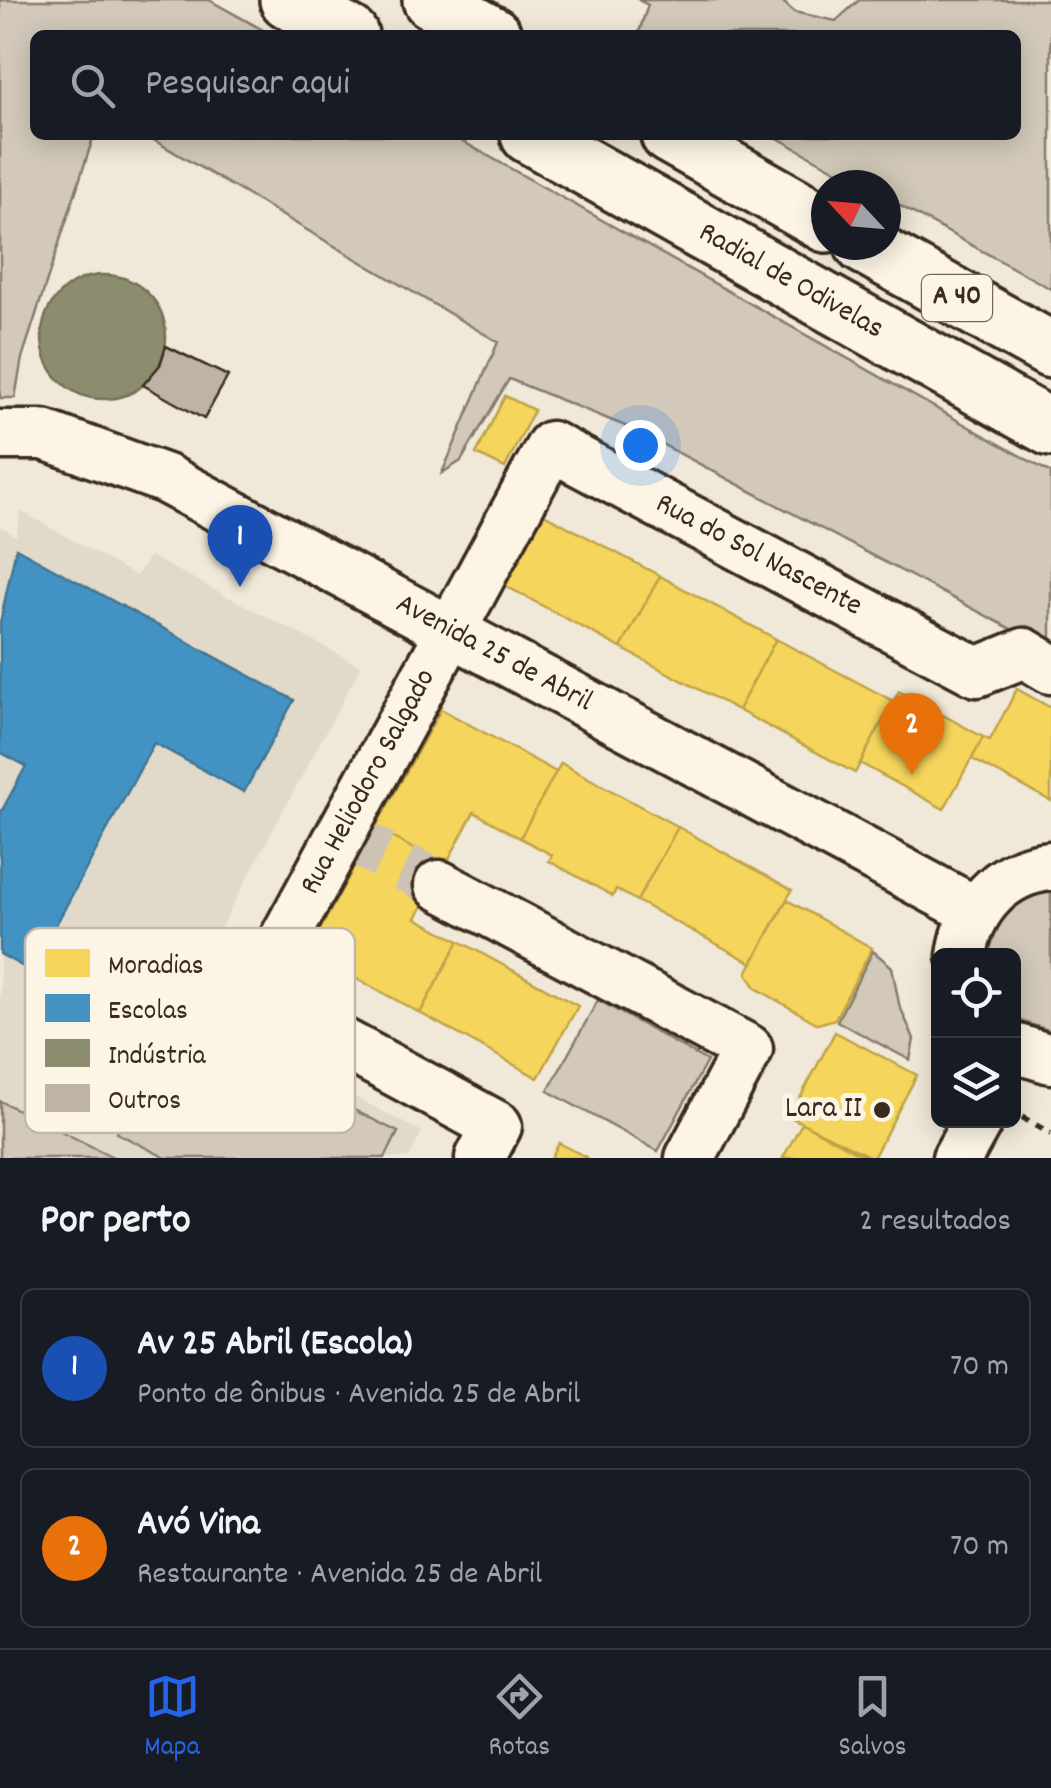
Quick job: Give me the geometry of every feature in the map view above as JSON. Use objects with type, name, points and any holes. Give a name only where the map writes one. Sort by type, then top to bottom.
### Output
[{"type":"highway","points":[[288,0],[341,30]]},
{"type":"highway","points":[[431,0],[484,30]]},
{"type":"highway","name":"Radial de Odivelas","points":[[538,140],[1051,428]]},
{"type":"highway","points":[[678,140],[811,215]]},
{"type":"highway","name":"A 40","points":[[890,260],[1051,350]]},
{"type":"street","name":"Avenida 25 de Abril","points":[[0,435],[44,435],[166,479],[449,634],[968,934]]},
{"type":"street","name":"Rua do Sol Nascente","points":[[449,634],[551,446],[977,672],[1024,653],[1051,668]]},
{"type":"street","name":"Rua Heliodoro Salgado","points":[[290,928],[449,634]]},
{"type":"street","points":[[968,934],[1000,884],[1034,867],[1051,866]]},
{"type":"street","points":[[438,885],[748,1049],[690,1158]]},
{"type":"street","name":"Rua Heliodoro Salgado","points":[[355,1050],[497,1126],[480,1158]]},
{"type":"street","points":[[957,1158],[974,1128]]},
{"type":"path","points":[[1021,1117],[1051,1134]]},
{"type":"shaded area","points":[[0,0],[209,0],[263,30],[30,30],[30,140],[92,140],[22,358],[15,398],[0,398]]},
{"type":"shaded area","points":[[638,0],[781,0],[794,12],[836,21],[859,0],[1051,0],[1051,289],[901,206],[901,170],[836,170],[781,140],[1021,140],[1021,30],[640,30],[648,5]]},
{"type":"shaded area","points":[[154,140],[460,140],[1051,473],[1051,650],[635,430],[509,379],[461,461],[442,473],[498,342]]},
{"type":"shaded area","points":[[21,511],[136,576],[150,556],[361,666],[220,928],[25,928],[25,1113],[0,1101],[0,526],[16,536]]},
{"type":"shaded area","points":[[1051,883],[1051,1031],[1021,1021],[1021,948],[986,948],[1006,902]]},
{"type":"shaded area","points":[[873,951],[892,967],[899,1004],[914,1039],[910,1060],[837,1021]]},
{"type":"shaded area","points":[[598,1000],[707,1061],[658,1151],[548,1091]]},
{"type":"shaded area","points":[[355,1097],[422,1132],[409,1158],[115,1158],[65,1133],[355,1133]]},
{"type":"shaded area","points":[[0,1101],[25,1113],[25,1133],[65,1133],[115,1158],[0,1158]]},
{"type":"shaded area","points":[[355,1111],[398,1132],[385,1158],[166,1158],[117,1133],[355,1133]]},
{"type":"building: Moradias","points":[[505,396],[534,410],[505,468],[476,454]]},
{"type":"building: Moradias","points":[[542,513],[660,576],[621,648],[504,585]]},
{"type":"building: Moradias","points":[[660,576],[776,639],[738,710],[621,648]]},
{"type":"building: Moradias","points":[[776,639],[893,701],[855,773],[738,710]]},
{"type":"building: Moradias","points":[[1017,689],[1051,708],[1051,801],[972,759],[983,737],[990,740]]},
{"type":"building: Moradias","points":[[899,691],[983,737],[944,809],[860,763]]},
{"type":"building: Moradias","points":[[441,709],[556,772],[520,838],[474,812],[445,866],[375,828]]},
{"type":"building: Moradias","points":[[561,763],[678,827],[637,901],[616,889],[613,896],[549,861],[552,855],[520,838]]},
{"type":"building: Moradias","points":[[678,827],[792,890],[752,963],[637,901]]},
{"type":"building: Moradias","points":[[375,828],[445,866],[416,918],[459,941],[420,1013],[355,978],[355,928],[321,928]]},
{"type":"building: Moradias","points":[[787,900],[872,948],[835,1019],[818,1024],[756,988],[747,973]]},
{"type":"building: Moradias","points":[[459,941],[578,1006],[538,1078],[420,1013]]},
{"type":"building: Moradias","points":[[835,1032],[917,1075],[873,1158],[790,1117]]},
{"type":"building: Moradias","points":[[802,1123],[867,1158],[783,1158]]},
{"type":"building: Moradias","points":[[559,1143],[588,1158],[551,1158]]},
{"type":"building: Escolas","points":[[16,548],[294,700],[244,792],[154,743],[54,928],[25,928],[25,968],[0,954],[0,814],[26,766],[0,752],[0,623]]},
{"type":"building: Indústria","points":[[104,275],[128,280],[148,293],[161,313],[166,337],[161,361],[148,381],[128,394],[104,399],[80,394],[60,381],[47,361],[42,337],[47,313],[60,293],[80,280]]},
{"type":"building: Outros","points":[[166,346],[228,376],[204,419],[143,385],[160,365]]},
{"type":"tunnel","points":[[341,833],[439,885]]},
{"type":"place","name":"Av 25 Abril (Escola)","points":[[240,587]]},
{"type":"place","name":"Avó Vina","points":[[912,775]]},
{"type":"place","name":"Lara II","points":[[882,1110]]}]
